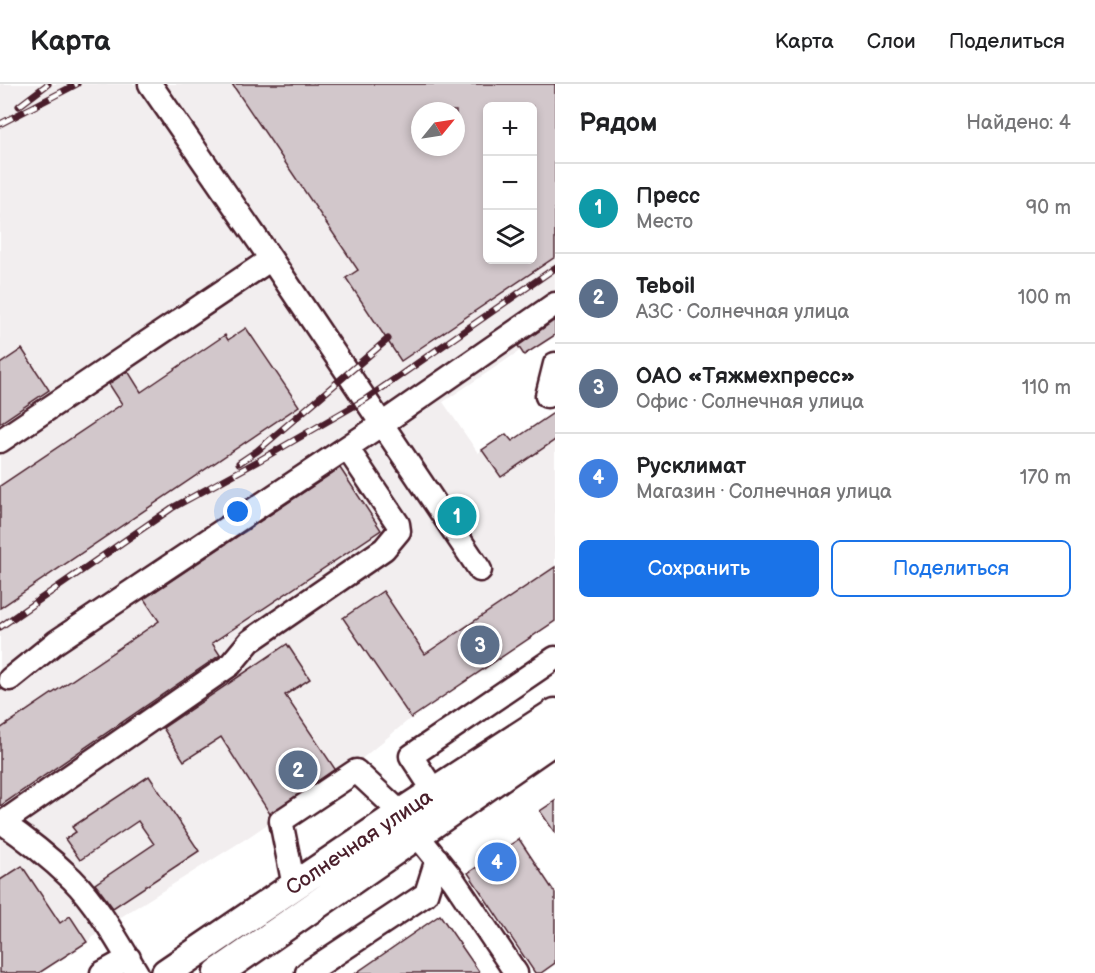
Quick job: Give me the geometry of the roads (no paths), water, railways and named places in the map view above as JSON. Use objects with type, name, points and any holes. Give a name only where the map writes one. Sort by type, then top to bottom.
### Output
[{"type":"main road","name":"Солнечная улица","points":[[222,972],[409,824],[434,791],[555,713]]},
{"type":"main road","name":"Солнечная улица","points":[[165,973],[294,886],[409,824],[555,739]]},
{"type":"street","points":[[150,84],[480,570]]},
{"type":"street","points":[[0,441],[271,260]]},
{"type":"street","points":[[10,680],[56,642],[347,448],[555,304]]},
{"type":"street","points":[[547,396],[555,364]]},
{"type":"street","points":[[102,973],[133,966],[108,925],[73,880],[1,822],[230,665],[250,641],[384,549],[399,531],[398,524],[347,448]]},
{"type":"street","points":[[434,791],[411,756],[555,658]]},
{"type":"street","points":[[294,886],[281,821],[356,771],[409,824],[454,880],[516,973]]},
{"type":"street","points":[[307,973],[426,894],[437,859]]},
{"type":"railway","points":[[19,106],[48,84]]},
{"type":"railway","points":[[0,124],[77,84]]},
{"type":"railway","points":[[0,627],[172,508],[366,399],[555,268]]},
{"type":"railway","points":[[239,463],[257,451],[388,339]]},
{"type":"place","name":"Пресс","points":[[457,516]]},
{"type":"place","name":"ОАО «Тяжмехпресс»","points":[[480,645]]},
{"type":"place","name":"Teboil","points":[[298,770]]},
{"type":"place","name":"Русклимат","points":[[497,862]]}]
